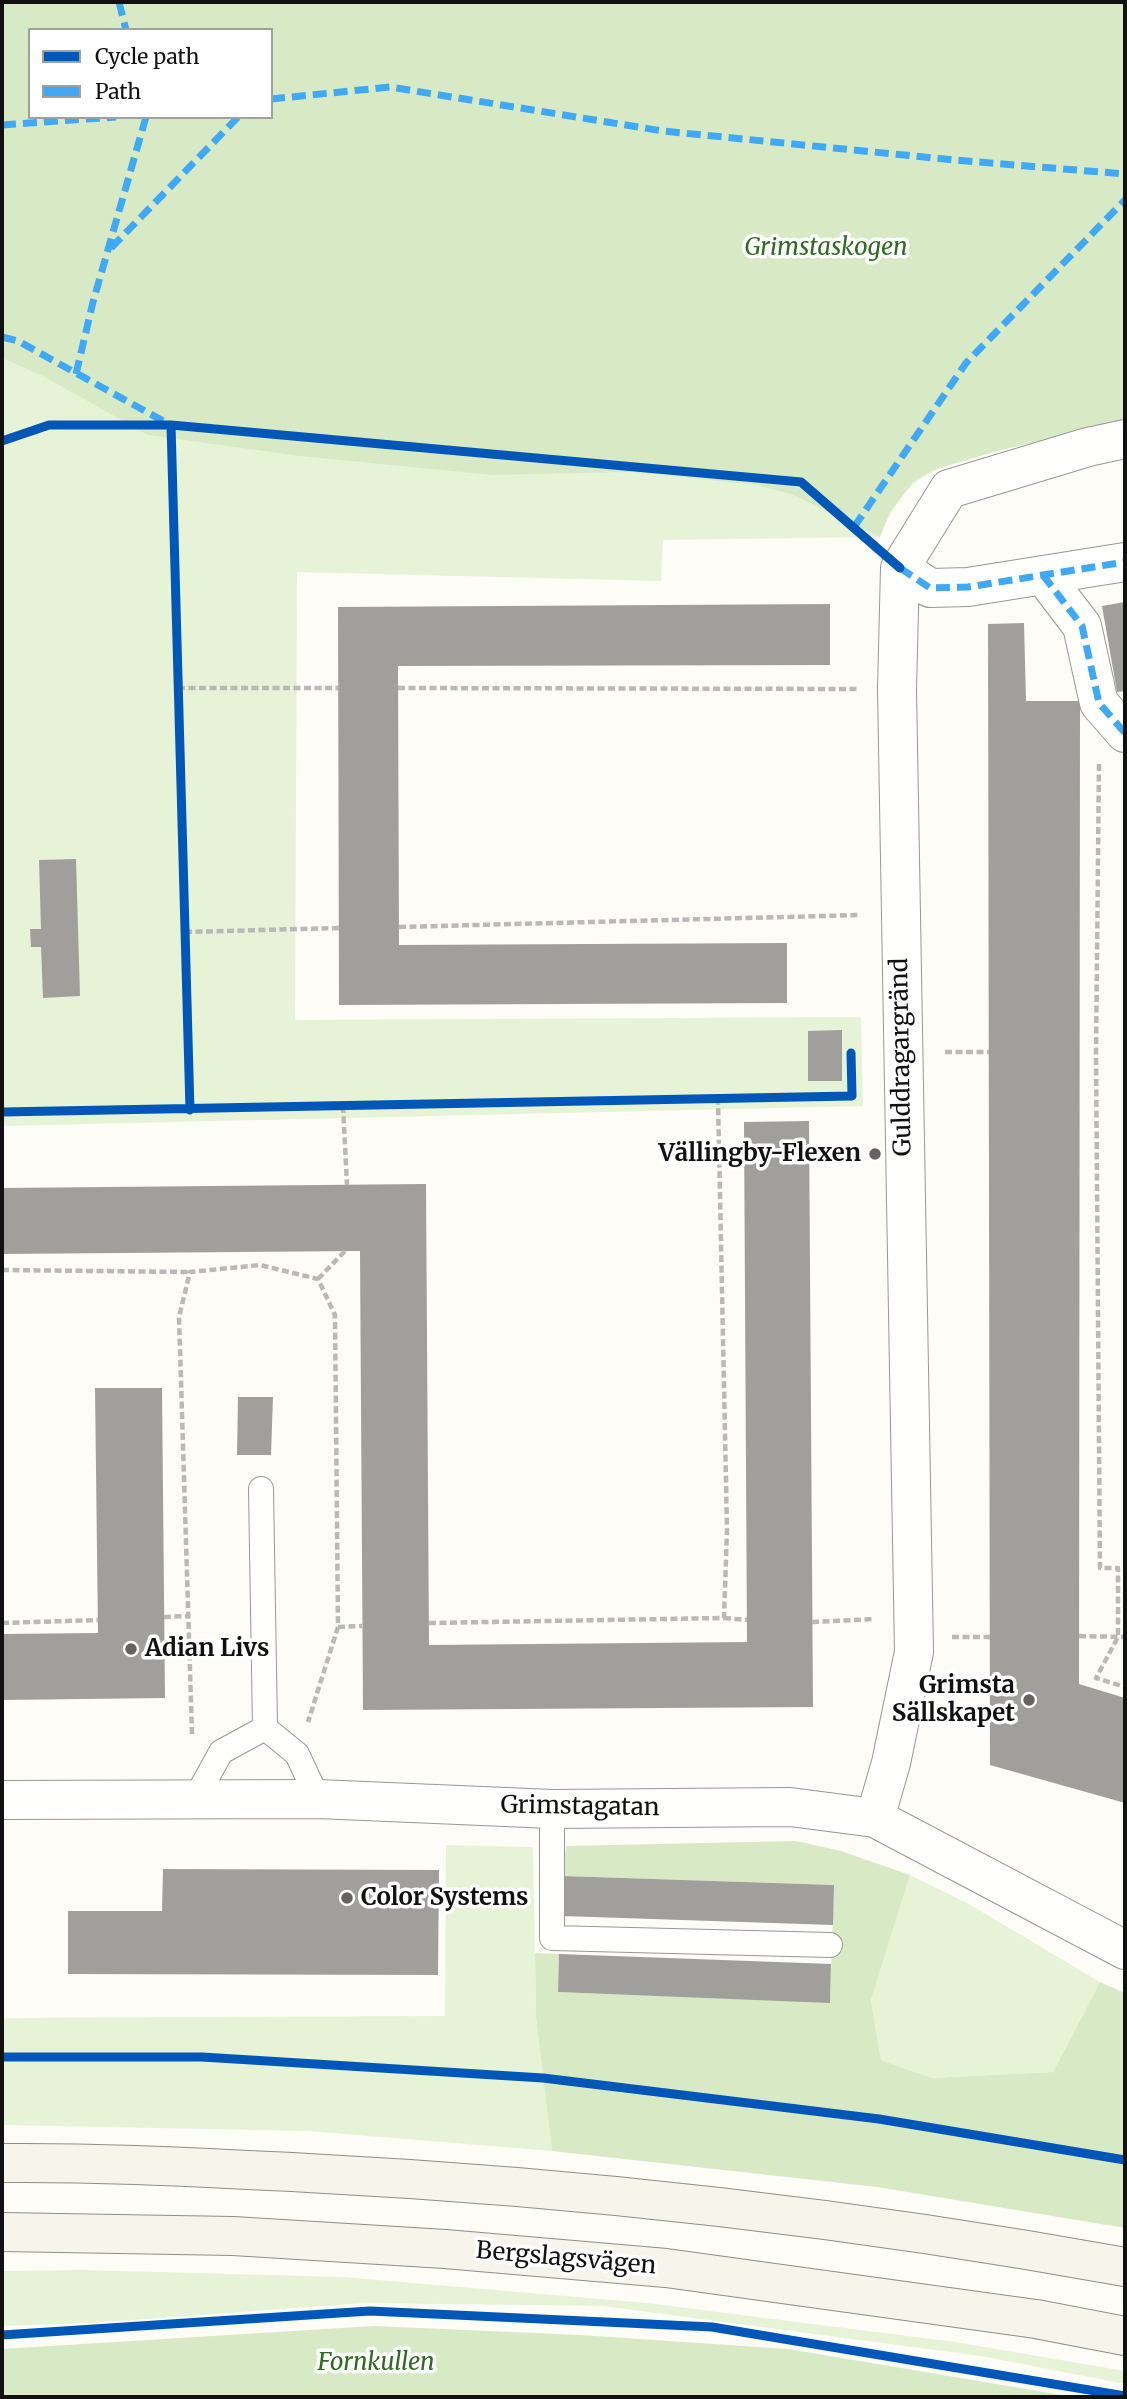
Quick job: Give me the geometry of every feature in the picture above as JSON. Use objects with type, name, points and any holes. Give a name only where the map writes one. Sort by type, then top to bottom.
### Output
[{"type":"main road","points":[[2,2162],[213,2168],[471,2183],[674,2202],[860,2224],[1125,2267]]},
{"type":"main road","name":"Bergslagsvägen","points":[[2,2232],[246,2237],[445,2249],[666,2268],[1036,2319],[1125,2336]]},
{"type":"street","name":"Gulddragargränd","points":[[875,1818],[891,1763],[914,1652],[929,1627],[900,915],[897,690],[901,568],[949,489],[1088,447],[1125,439]]},
{"type":"street","points":[[901,568],[930,588],[968,587],[1125,562]]},
{"type":"street","points":[[1043,575],[1082,626],[1100,703],[1125,733]]},
{"type":"street","name":"Grimstagatan","points":[[2,1800],[318,1799],[552,1809],[790,1807],[875,1818],[1125,1950]]},
{"type":"lane","points":[[261,1489],[265,1728],[297,1754],[318,1799]]},
{"type":"lane","points":[[194,1801],[221,1752],[265,1728]]},
{"type":"lane","points":[[552,1809],[552,1938],[830,1945]]},
{"type":"path","points":[[178,674],[179,701]]},
{"type":"path","points":[[178,688],[338,688]]},
{"type":"path","points":[[398,688],[897,690]]},
{"type":"path","points":[[1100,703],[1096,1055],[1100,1568],[1118,1568],[1118,1637],[1096,1678],[1125,1687]]},
{"type":"path","points":[[399,927],[900,915]]},
{"type":"path","points":[[185,918],[186,946]]},
{"type":"path","points":[[185,932],[339,928]]},
{"type":"path","points":[[937,1052],[989,1052]]},
{"type":"path","points":[[704,1099],[732,1099]]},
{"type":"path","points":[[718,1099],[727,1529],[724,1618]]},
{"type":"path","points":[[343,1106],[347,1185]]},
{"type":"path","points":[[329,1107],[357,1106]]},
{"type":"path","points":[[318,1279],[345,1251]]},
{"type":"path","points":[[2,1270],[190,1272]]},
{"type":"path","points":[[164,1617],[188,1616]]},
{"type":"path","points":[[429,1623],[724,1618],[747,1620]]},
{"type":"path","points":[[2,1623],[98,1620]]},
{"type":"path","points":[[812,1622],[929,1627],[990,1637]]},
{"type":"path","points":[[338,1627],[362,1626]]},
{"type":"path","points":[[1079,1636],[1125,1637]]},
{"type":"green space","name":"Grimstaskogen","points":[[2,2],[1125,2],[997,451],[939,469],[912,485],[890,515],[880,537],[663,540],[661,581],[297,572],[295,1020],[861,1017],[863,1106],[2,1126]]},
{"type":"green space","name":"Grimstaskogen","points":[[2,2],[1125,2],[1125,421],[997,451],[933,470],[913,482],[889,514],[880,537],[791,494],[756,485],[634,472],[492,475],[300,456],[148,435],[43,376],[2,358]]},
{"type":"green space","points":[[796,1841],[841,1851],[910,1875],[871,2000],[881,2060],[932,2078],[1053,2072],[1100,1982],[1125,1993],[1125,2228],[877,2187],[552,2151],[536,2017],[535,1953],[559,1954],[558,1992],[830,2002],[834,1885],[563,1876],[566,1846]]},
{"type":"green space","points":[[446,1845],[533,1847],[536,2016],[552,2151],[308,2131],[2,2125],[2,2018],[445,2016]]},
{"type":"green space","points":[[910,1875],[967,1903],[1100,1982],[1053,2072],[932,2078],[881,2060],[871,2000]]},
{"type":"green space","points":[[82,2270],[343,2277],[647,2303],[955,2342],[1125,2371],[1125,2384],[981,2356],[603,2306],[365,2303],[90,2323],[2,2326],[2,2271]]},
{"type":"green space","name":"Fornkullen","points":[[374,2326],[580,2335],[788,2349],[1074,2397],[2,2397],[2,2349]]},
{"type":"building","points":[[1125,602],[1125,691],[1117,692],[1102,606]]},
{"type":"building","points":[[830,604],[830,665],[398,666],[399,945],[787,943],[787,1003],[339,1005],[338,607]]},
{"type":"building","points":[[1024,623],[1026,701],[1080,701],[1079,1684],[1125,1698],[1125,1803],[990,1765],[988,624]]},
{"type":"building","points":[[76,859],[80,996],[43,998],[41,947],[31,947],[30,929],[41,929],[39,860]]},
{"type":"building","points":[[842,1030],[842,1081],[808,1081],[808,1031]]},
{"type":"building","points":[[809,1121],[813,1707],[363,1710],[360,1251],[2,1254],[2,1188],[426,1184],[429,1645],[747,1642],[744,1122]]},
{"type":"building","points":[[95,1388],[162,1388],[165,1698],[2,1700],[2,1634],[98,1633]]},
{"type":"building","points":[[238,1397],[273,1397],[271,1455],[237,1455]]},
{"type":"building","points":[[163,1869],[439,1870],[438,1975],[68,1974],[68,1911],[162,1911]]},
{"type":"building","points":[[563,1876],[834,1885],[833,1925],[562,1916]]},
{"type":"building","points":[[559,1954],[831,1964],[830,2003],[558,1992]]},
{"type":"marked path","points":[[119,2],[126,28]]},
{"type":"marked path","points":[[273,99],[390,87],[663,131],[1125,174]]},
{"type":"marked path","points":[[2,125],[88,119]]},
{"type":"marked path","points":[[76,374],[93,302],[145,119]]},
{"type":"marked path","points":[[111,248],[236,119]]},
{"type":"marked path","points":[[854,527],[966,363],[1125,200]]},
{"type":"marked path","points":[[2,337],[18,341],[165,422]]},
{"type":"marked path","points":[[900,568],[930,588],[968,587],[1125,562]]},
{"type":"marked path","points":[[1043,575],[1082,626],[1099,703],[1125,733]]},
{"type":"cycle path","points":[[2,441],[49,425],[171,425],[801,482],[900,568]]},
{"type":"cycle path","points":[[171,425],[190,1110]]},
{"type":"cycle path","points":[[2,1112],[852,1096],[851,1053]]},
{"type":"cycle path","points":[[2,2057],[202,2057],[543,2078],[879,2119],[1125,2160]]},
{"type":"cycle path","points":[[2,2335],[370,2311],[712,2327],[1125,2396]]},
{"type":"place","name":"Vällingby-Flexen","points":[[875,1154]]},
{"type":"place","name":"Adian Livs","points":[[131,1649]]},
{"type":"place","name":"Grimsta Sällskapet","points":[[1029,1700]]},
{"type":"place","name":"Color Systems","points":[[347,1898]]}]
